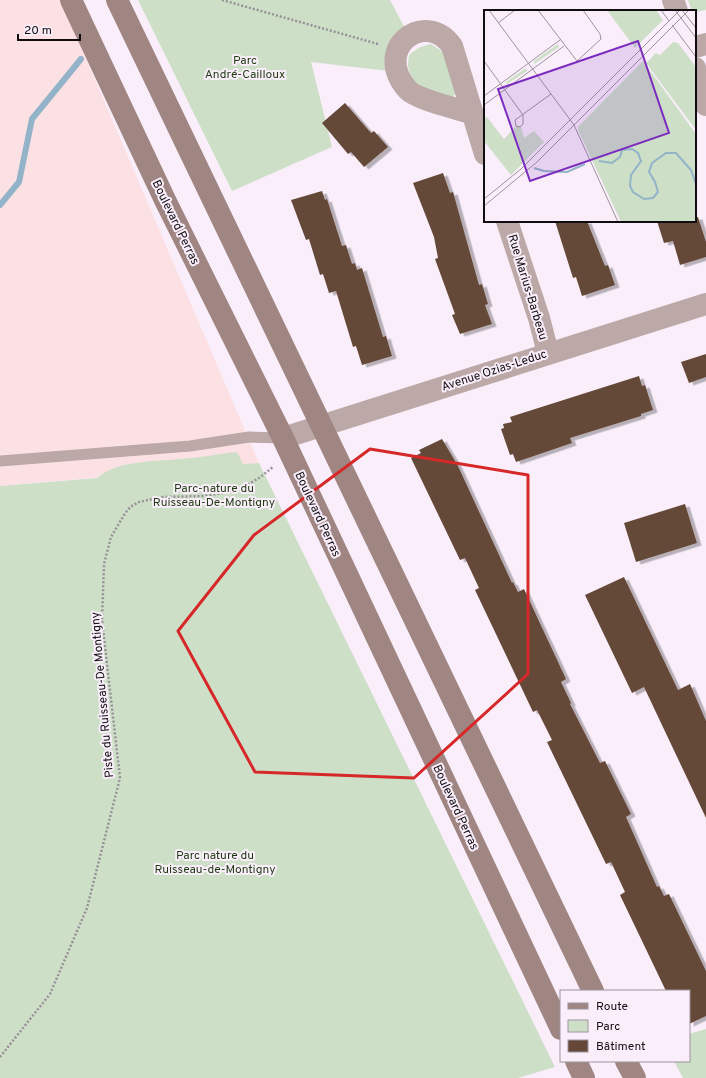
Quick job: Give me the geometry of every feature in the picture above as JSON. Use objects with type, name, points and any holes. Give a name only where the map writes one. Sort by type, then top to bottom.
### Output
[{"type":"main road","name":"Boulevard Perras","points":[[71,0],[165,200],[283,438],[560,1027]]},
{"type":"main road","points":[[117,0],[592,990]]},
{"type":"main road","points":[[576,1062],[584,1078]]},
{"type":"main road","points":[[627,1062],[635,1078]]},
{"type":"street","points":[[673,0],[677,10]]},
{"type":"street","points":[[478,111],[432,101],[409,91],[397,72],[394,61],[396,50],[409,36],[420,32],[431,31],[440,33],[446,38],[452,46],[478,111],[484,148]]},
{"type":"street","points":[[696,48],[706,44]]},
{"type":"street","points":[[696,71],[706,105]]},
{"type":"street","name":"Rue Marius-Barbeau","points":[[507,222],[539,318],[548,353]]},
{"type":"street","name":"Avenue Ozias-Leduc","points":[[283,438],[706,304]]},
{"type":"lane","points":[[0,461],[190,446],[250,437],[283,438]]},
{"type":"path","points":[[222,0],[396,50]]},
{"type":"path","name":"Piste du Ruisseau-De Montigny","points":[[0,1057],[50,994],[87,908],[120,778],[102,620],[104,564],[110,537],[130,507],[139,502],[162,497],[204,496],[229,492],[248,485],[272,469]]},
{"type":"highlighted area","points":[[370,449],[528,475],[528,674],[414,778],[255,772],[178,631],[254,535]]},
{"type":"shaded area","points":[[0,0],[61,0],[259,463],[0,486]]},
{"type":"green space","name":"Parc André-Cailloux","points":[[138,0],[390,0],[409,36],[397,72],[311,62],[332,147],[232,191]]},
{"type":"green space","points":[[688,0],[706,0],[706,10],[696,12],[696,10],[691,9]]},
{"type":"green space","points":[[431,44],[443,52],[456,92],[452,99],[419,86],[413,80],[409,72],[408,62],[410,54],[420,47]]},
{"type":"green space","name":"Parc nature du Ruisseau-de-Montigny","points":[[237,452],[243,464],[259,463],[555,1067],[518,1078],[0,1078],[0,486],[97,478],[105,472],[125,465]]},
{"type":"green space","points":[[706,1029],[706,1078],[683,1078],[675,1062],[690,1062],[690,1034]]},
{"type":"building","points":[[345,103],[371,133],[374,131],[388,147],[364,167],[351,152],[348,154],[322,123]]},
{"type":"building","points":[[443,173],[450,193],[453,192],[479,285],[482,284],[488,304],[485,305],[492,324],[460,334],[452,315],[455,314],[435,259],[438,258],[434,237],[413,183]]},
{"type":"building","points":[[322,191],[325,200],[327,199],[342,246],[346,245],[352,264],[355,263],[357,270],[362,268],[383,337],[386,336],[392,356],[362,365],[356,346],[353,347],[336,291],[329,293],[323,274],[320,275],[309,239],[306,240],[291,200]]},
{"type":"building","points":[[696,217],[698,217],[706,242],[706,257],[680,265],[673,241],[664,243],[657,222],[696,222]]},
{"type":"building","points":[[555,222],[587,222],[605,266],[608,265],[615,285],[582,296],[576,277],[573,278]]},
{"type":"building","points":[[706,354],[706,377],[689,383],[681,362]]},
{"type":"building","points":[[639,376],[642,386],[645,385],[653,410],[641,414],[641,416],[570,438],[572,443],[516,462],[513,454],[510,455],[501,429],[504,428],[503,424],[512,422],[510,417]]},
{"type":"building","points":[[442,439],[458,466],[512,583],[513,582],[518,592],[524,589],[566,679],[561,682],[571,703],[570,704],[600,763],[605,761],[631,814],[626,817],[657,887],[659,886],[664,896],[669,894],[706,971],[706,1016],[690,1024],[690,990],[666,990],[620,895],[625,892],[611,862],[606,864],[547,742],[552,740],[537,710],[533,712],[475,590],[479,588],[465,558],[460,560],[411,458],[421,453],[419,450]]},
{"type":"building","points":[[685,504],[697,543],[636,562],[624,523]]},
{"type":"building","points":[[624,577],[678,690],[690,684],[706,721],[706,818],[644,687],[632,693],[585,595]]},
{"type":"waterway","points":[[0,205],[19,182],[32,119],[81,59]]},
{"type":"park label","name":"Parc-nature du Ruisseau-De-Montigny","points":[[214,495]]}]
